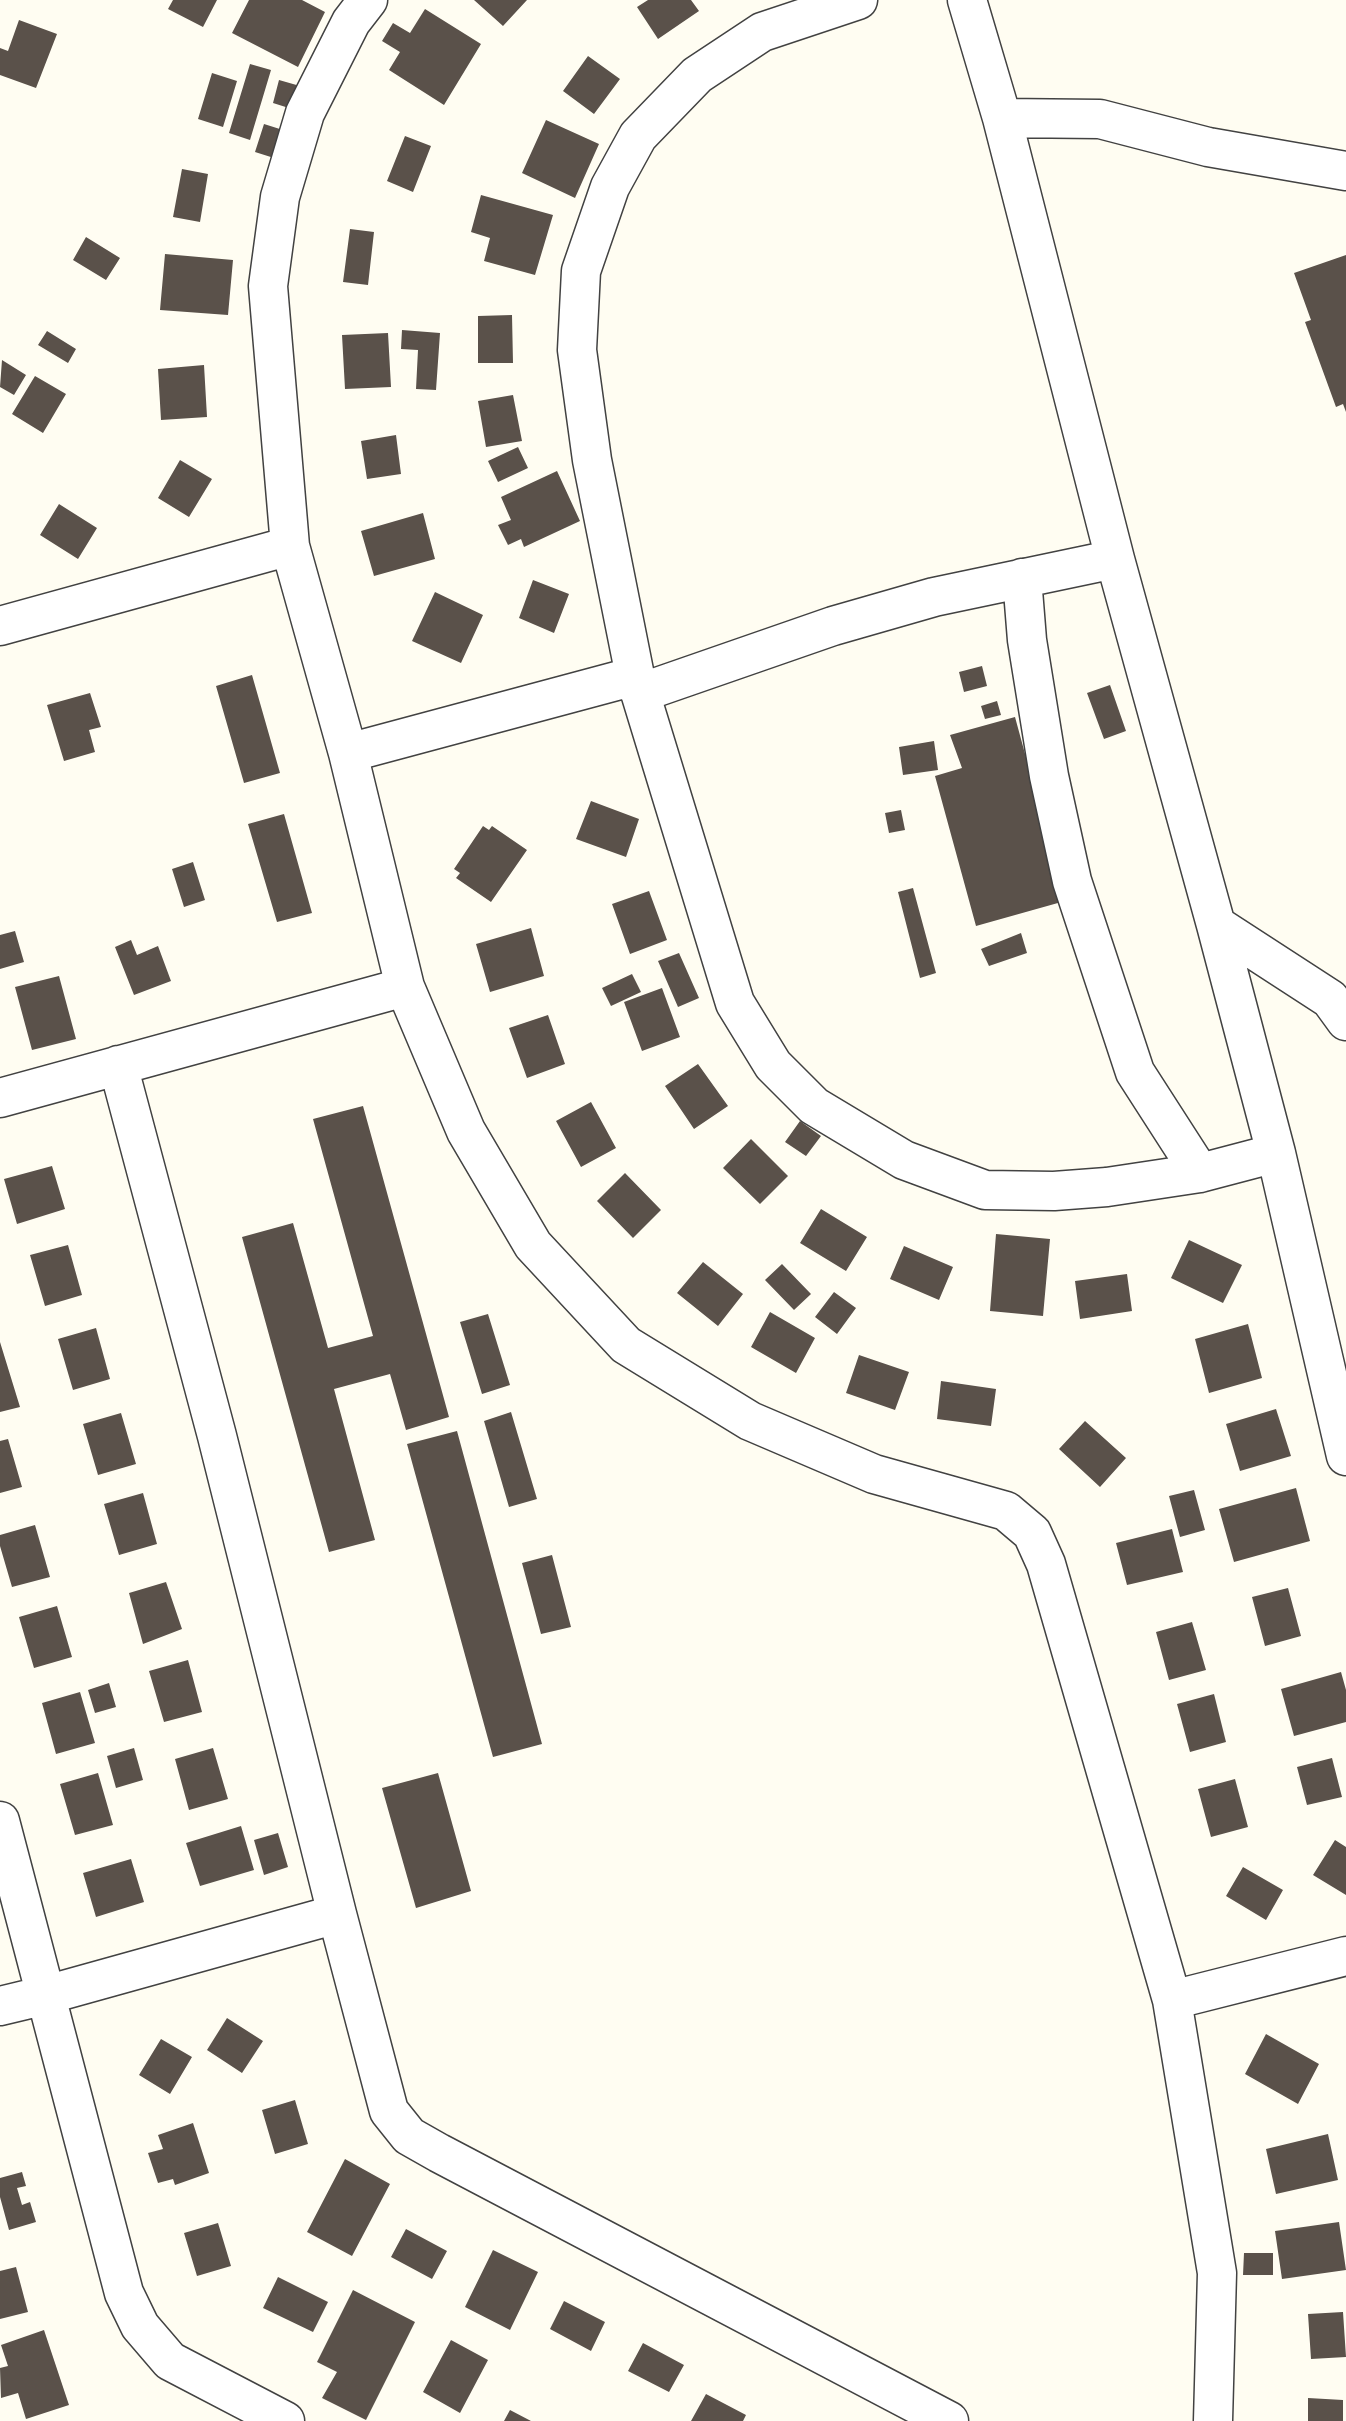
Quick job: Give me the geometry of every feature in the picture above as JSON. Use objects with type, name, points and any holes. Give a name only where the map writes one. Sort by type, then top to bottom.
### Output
[{"type":"street","points":[[368,0],[351,22],[305,113],[279,197],[268,286],[290,546],[348,753],[405,987],[466,1131],[533,1245],[626,1345],[750,1420],[874,1474],[1006,1511],[1032,1533],[1046,1564],[1172,2000],[1216,2273],[1213,2421]]},
{"type":"street","points":[[858,0],[762,32],[697,75],[638,136],[610,187],[581,271],[577,350],[592,460],[637,684],[735,1003],[773,1065],[814,1106],[904,1160],[985,1190],[1054,1191],[1094,1188],[1200,1173],[1276,1153]]},
{"type":"street","points":[[967,0],[1002,118],[1115,559],[1276,1153],[1346,1456]]},
{"type":"street","points":[[1002,118],[1100,119],[1208,147],[1346,171]]},
{"type":"street","points":[[0,626],[290,546]]},
{"type":"street","points":[[348,753],[637,684],[934,597],[1115,559]]},
{"type":"street","points":[[1022,578],[1027,640],[1049,776],[1072,881],[1135,1072],[1200,1173]]},
{"type":"street","points":[[1216,925],[1330,999],[1346,1021]]},
{"type":"street","points":[[0,1098],[405,987]]},
{"type":"street","points":[[118,1065],[217,1436],[389,2112],[409,2136],[949,2421]]},
{"type":"street","points":[[0,1821],[124,2293],[141,2326],[170,2361],[285,2421]]},
{"type":"street","points":[[0,2006],[337,1914]]},
{"type":"street","points":[[1172,2000],[1346,1956]]},
{"type":"building","points":[[173,0],[217,0],[203,27],[168,9]]},
{"type":"building","points":[[249,0],[302,0],[325,12],[298,67],[232,33]]},
{"type":"building","points":[[474,0],[527,0],[503,26]]},
{"type":"building","points":[[648,0],[691,0],[699,11],[658,39],[637,7]]},
{"type":"building","points":[[425,9],[481,44],[444,105],[389,70],[400,52],[382,41],[393,23],[410,33]]},
{"type":"building","points":[[19,20],[57,34],[36,88],[0,75],[0,48],[8,51]]},
{"type":"building","points":[[588,56],[620,79],[594,114],[563,91]]},
{"type":"building","points":[[250,64],[271,70],[250,140],[229,133]]},
{"type":"building","points":[[212,73],[237,81],[223,127],[198,119]]},
{"type":"building","points":[[279,80],[300,86],[292,109],[273,103]]},
{"type":"building","points":[[546,120],[599,144],[575,198],[522,173]]},
{"type":"building","points":[[264,124],[283,130],[274,158],[255,152]]},
{"type":"building","points":[[405,136],[431,146],[413,192],[387,181]]},
{"type":"building","points":[[182,169],[208,174],[200,222],[173,217]]},
{"type":"building","points":[[481,195],[553,215],[535,275],[484,261],[490,238],[471,232]]},
{"type":"building","points":[[350,229],[374,232],[368,285],[343,282]]},
{"type":"building","points":[[86,237],[120,258],[106,280],[73,260]]},
{"type":"building","points":[[165,254],[233,260],[228,315],[160,310]]},
{"type":"building","points":[[1346,255],[1346,412],[1343,404],[1336,407],[1305,322],[1311,320],[1294,273]]},
{"type":"building","points":[[512,315],[513,363],[478,363],[478,316]]},
{"type":"building","points":[[402,330],[440,333],[436,390],[416,389],[418,350],[401,349]]},
{"type":"building","points":[[47,331],[76,349],[68,363],[38,345]]},
{"type":"building","points":[[388,333],[391,387],[345,389],[342,335]]},
{"type":"building","points":[[2,360],[26,375],[14,395],[0,387]]},
{"type":"building","points":[[204,365],[207,417],[161,420],[158,369]]},
{"type":"building","points":[[35,376],[66,394],[43,433],[12,414]]},
{"type":"building","points":[[513,395],[522,441],[486,447],[478,401]]},
{"type":"building","points":[[396,435],[401,474],[367,479],[361,441]]},
{"type":"building","points":[[518,447],[528,468],[498,482],[488,461]]},
{"type":"building","points":[[180,460],[212,479],[189,517],[158,498]]},
{"type":"building","points":[[557,471],[580,521],[524,547],[521,539],[508,545],[498,525],[511,520],[501,497]]},
{"type":"building","points":[[59,504],[97,528],[78,559],[40,535]]},
{"type":"building","points":[[423,513],[435,559],[374,576],[361,531]]},
{"type":"building","points":[[533,580],[569,594],[554,633],[519,618]]},
{"type":"building","points":[[435,592],[483,615],[461,663],[412,641]]},
{"type":"building","points":[[982,666],[987,686],[964,692],[959,672]]},
{"type":"building","points":[[252,675],[280,773],[244,783],[216,686]]},
{"type":"building","points":[[1110,685],[1126,731],[1104,739],[1087,693]]},
{"type":"building","points":[[90,693],[101,727],[89,730],[95,752],[64,761],[47,705]]},
{"type":"building","points":[[997,701],[1001,715],[985,719],[981,706]]},
{"type":"building","points":[[1015,717],[1065,901],[976,926],[935,776],[962,768],[950,735]]},
{"type":"building","points":[[934,741],[938,770],[903,775],[899,747]]},
{"type":"building","points":[[591,801],[639,819],[626,857],[576,839]]},
{"type":"building","points":[[901,810],[905,830],[889,833],[885,813]]},
{"type":"building","points":[[284,814],[312,913],[277,922],[248,824]]},
{"type":"building","points":[[483,826],[489,830],[492,826],[527,850],[491,902],[456,878],[460,873],[454,869]]},
{"type":"building","points":[[193,862],[205,900],[184,907],[172,869]]},
{"type":"building","points":[[913,888],[936,973],[920,978],[898,892]]},
{"type":"building","points":[[649,891],[667,940],[630,954],[612,904]]},
{"type":"building","points":[[531,928],[544,976],[490,992],[476,944]]},
{"type":"building","points":[[15,931],[24,962],[0,969],[0,935]]},
{"type":"building","points":[[1021,933],[1027,953],[989,966],[981,949]]},
{"type":"building","points":[[131,940],[137,955],[158,946],[171,981],[134,995],[115,947]]},
{"type":"building","points":[[679,953],[699,998],[678,1007],[658,961]]},
{"type":"building","points":[[632,974],[641,992],[611,1006],[602,988]]},
{"type":"building","points":[[59,976],[76,1039],[32,1050],[15,987]]},
{"type":"building","points":[[662,988],[680,1037],[642,1051],[624,1002]]},
{"type":"building","points":[[548,1015],[565,1064],[527,1078],[509,1028]]},
{"type":"building","points":[[698,1064],[728,1106],[694,1129],[665,1086]]},
{"type":"building","points":[[591,1102],[616,1148],[581,1167],[556,1121]]},
{"type":"building","points":[[363,1106],[449,1417],[406,1430],[390,1374],[334,1389],[375,1540],[329,1552],[242,1237],[293,1223],[328,1348],[373,1336],[313,1119]]},
{"type":"building","points":[[800,1121],[821,1136],[806,1156],[785,1142]]},
{"type":"building","points":[[751,1139],[788,1176],[760,1204],[723,1168]]},
{"type":"building","points":[[52,1166],[65,1209],[17,1224],[4,1179]]},
{"type":"building","points":[[625,1173],[661,1210],[633,1238],[597,1201]]},
{"type":"building","points":[[821,1209],[867,1237],[846,1271],[800,1243]]},
{"type":"building","points":[[996,1234],[1050,1239],[1043,1316],[990,1311]]},
{"type":"building","points":[[1189,1240],[1242,1265],[1223,1303],[1171,1278]]},
{"type":"building","points":[[68,1245],[82,1295],[45,1306],[30,1255]]},
{"type":"building","points":[[904,1246],[953,1267],[939,1300],[890,1279]]},
{"type":"building","points":[[703,1262],[743,1294],[718,1326],[677,1293]]},
{"type":"building","points":[[782,1264],[811,1294],[794,1310],[765,1280]]},
{"type":"building","points":[[1127,1274],[1132,1311],[1080,1319],[1075,1281]]},
{"type":"building","points":[[834,1292],[856,1308],[837,1334],[815,1317]]},
{"type":"building","points":[[770,1312],[815,1338],[796,1373],[751,1347]]},
{"type":"building","points":[[488,1314],[510,1385],[482,1394],[460,1322]]},
{"type":"building","points":[[1248,1324],[1262,1378],[1209,1393],[1195,1339]]},
{"type":"building","points":[[96,1328],[110,1379],[73,1390],[58,1339]]},
{"type":"building","points":[[0,1342],[20,1407],[0,1412]]},
{"type":"building","points":[[859,1355],[909,1372],[895,1410],[846,1393]]},
{"type":"building","points":[[941,1381],[996,1389],[991,1426],[937,1419]]},
{"type":"building","points":[[1276,1409],[1291,1456],[1240,1471],[1226,1424]]},
{"type":"building","points":[[511,1412],[537,1499],[509,1507],[484,1421]]},
{"type":"building","points":[[121,1413],[136,1464],[98,1475],[83,1424]]},
{"type":"building","points":[[1085,1421],[1126,1458],[1100,1487],[1059,1449]]},
{"type":"building","points":[[457,1431],[542,1744],[493,1757],[407,1444]]},
{"type":"building","points":[[8,1439],[22,1487],[0,1493],[0,1441]]},
{"type":"building","points":[[1296,1488],[1310,1541],[1234,1562],[1219,1509]]},
{"type":"building","points":[[1194,1490],[1205,1530],[1180,1537],[1169,1496]]},
{"type":"building","points":[[143,1493],[157,1544],[119,1555],[104,1504]]},
{"type":"building","points":[[35,1525],[50,1577],[12,1587],[0,1546],[0,1535]]},
{"type":"building","points":[[1172,1529],[1183,1572],[1127,1585],[1116,1543]]},
{"type":"building","points":[[552,1555],[571,1627],[541,1634],[522,1563]]},
{"type":"building","points":[[166,1582],[182,1629],[143,1644],[129,1593]]},
{"type":"building","points":[[1288,1588],[1301,1636],[1265,1646],[1252,1597]]},
{"type":"building","points":[[57,1606],[72,1657],[34,1668],[19,1617]]},
{"type":"building","points":[[1192,1622],[1206,1670],[1169,1680],[1156,1632]]},
{"type":"building","points":[[188,1660],[202,1712],[164,1722],[149,1671]]},
{"type":"building","points":[[1341,1672],[1346,1690],[1346,1722],[1294,1736],[1281,1689]]},
{"type":"building","points":[[109,1683],[116,1707],[95,1713],[88,1690]]},
{"type":"building","points":[[80,1692],[95,1743],[56,1754],[42,1703]]},
{"type":"building","points":[[1214,1694],[1226,1742],[1190,1752],[1177,1704]]},
{"type":"building","points":[[134,1748],[143,1780],[116,1788],[107,1756]]},
{"type":"building","points":[[213,1748],[228,1799],[189,1810],[175,1759]]},
{"type":"building","points":[[1332,1758],[1342,1797],[1307,1805],[1297,1767]]},
{"type":"building","points":[[98,1773],[113,1825],[75,1835],[60,1784]]},
{"type":"building","points":[[438,1773],[471,1891],[416,1908],[382,1788]]},
{"type":"building","points":[[1235,1779],[1248,1827],[1211,1837],[1198,1789]]},
{"type":"building","points":[[241,1826],[254,1870],[200,1886],[186,1843]]},
{"type":"building","points":[[278,1833],[288,1867],[264,1875],[254,1840]]},
{"type":"building","points":[[1335,1840],[1346,1847],[1346,1895],[1313,1875]]},
{"type":"building","points":[[131,1859],[144,1902],[96,1917],[83,1873]]},
{"type":"building","points":[[1243,1867],[1283,1890],[1266,1920],[1226,1896]]},
{"type":"building","points":[[227,2018],[263,2041],[242,2073],[207,2050]]},
{"type":"building","points":[[1266,2034],[1319,2064],[1298,2104],[1245,2074]]},
{"type":"building","points":[[161,2039],[192,2057],[170,2094],[139,2075]]},
{"type":"building","points":[[295,2100],[308,2144],[275,2154],[262,2110]]},
{"type":"building","points":[[193,2123],[209,2173],[175,2185],[173,2179],[158,2183],[148,2153],[163,2149],[158,2135]]},
{"type":"building","points":[[1328,2134],[1338,2180],[1276,2194],[1266,2149]]},
{"type":"building","points":[[345,2159],[390,2184],[352,2256],[307,2232]]},
{"type":"building","points":[[22,2172],[26,2186],[17,2188],[22,2205],[30,2202],[36,2222],[9,2230],[0,2197],[0,2178]]},
{"type":"building","points":[[1339,2222],[1346,2270],[1282,2279],[1275,2231]]},
{"type":"building","points":[[218,2223],[231,2266],[197,2276],[184,2233]]},
{"type":"building","points":[[406,2229],[447,2251],[432,2279],[391,2257]]},
{"type":"building","points":[[493,2250],[538,2272],[510,2330],[465,2307]]},
{"type":"building","points":[[1244,2253],[1273,2253],[1273,2275],[1243,2275]]},
{"type":"building","points":[[16,2267],[28,2312],[0,2319],[0,2271]]},
{"type":"building","points":[[278,2277],[328,2302],[313,2332],[263,2308]]},
{"type":"building","points":[[353,2290],[415,2322],[366,2420],[322,2398],[337,2372],[317,2362]]},
{"type":"building","points":[[564,2301],[605,2322],[591,2351],[550,2329]]},
{"type":"building","points":[[1343,2312],[1346,2357],[1311,2359],[1308,2314]]},
{"type":"building","points":[[44,2330],[69,2405],[26,2419],[18,2393],[1,2398],[0,2368],[8,2366],[1,2345]]},
{"type":"building","points":[[451,2340],[488,2360],[460,2413],[423,2392]]},
{"type":"building","points":[[643,2343],[684,2365],[669,2392],[628,2371]]},
{"type":"building","points":[[706,2394],[746,2415],[743,2421],[691,2421]]},
{"type":"building","points":[[1308,2398],[1343,2400],[1343,2421],[1308,2421]]},
{"type":"building","points":[[510,2410],[531,2421],[504,2421]]}]
